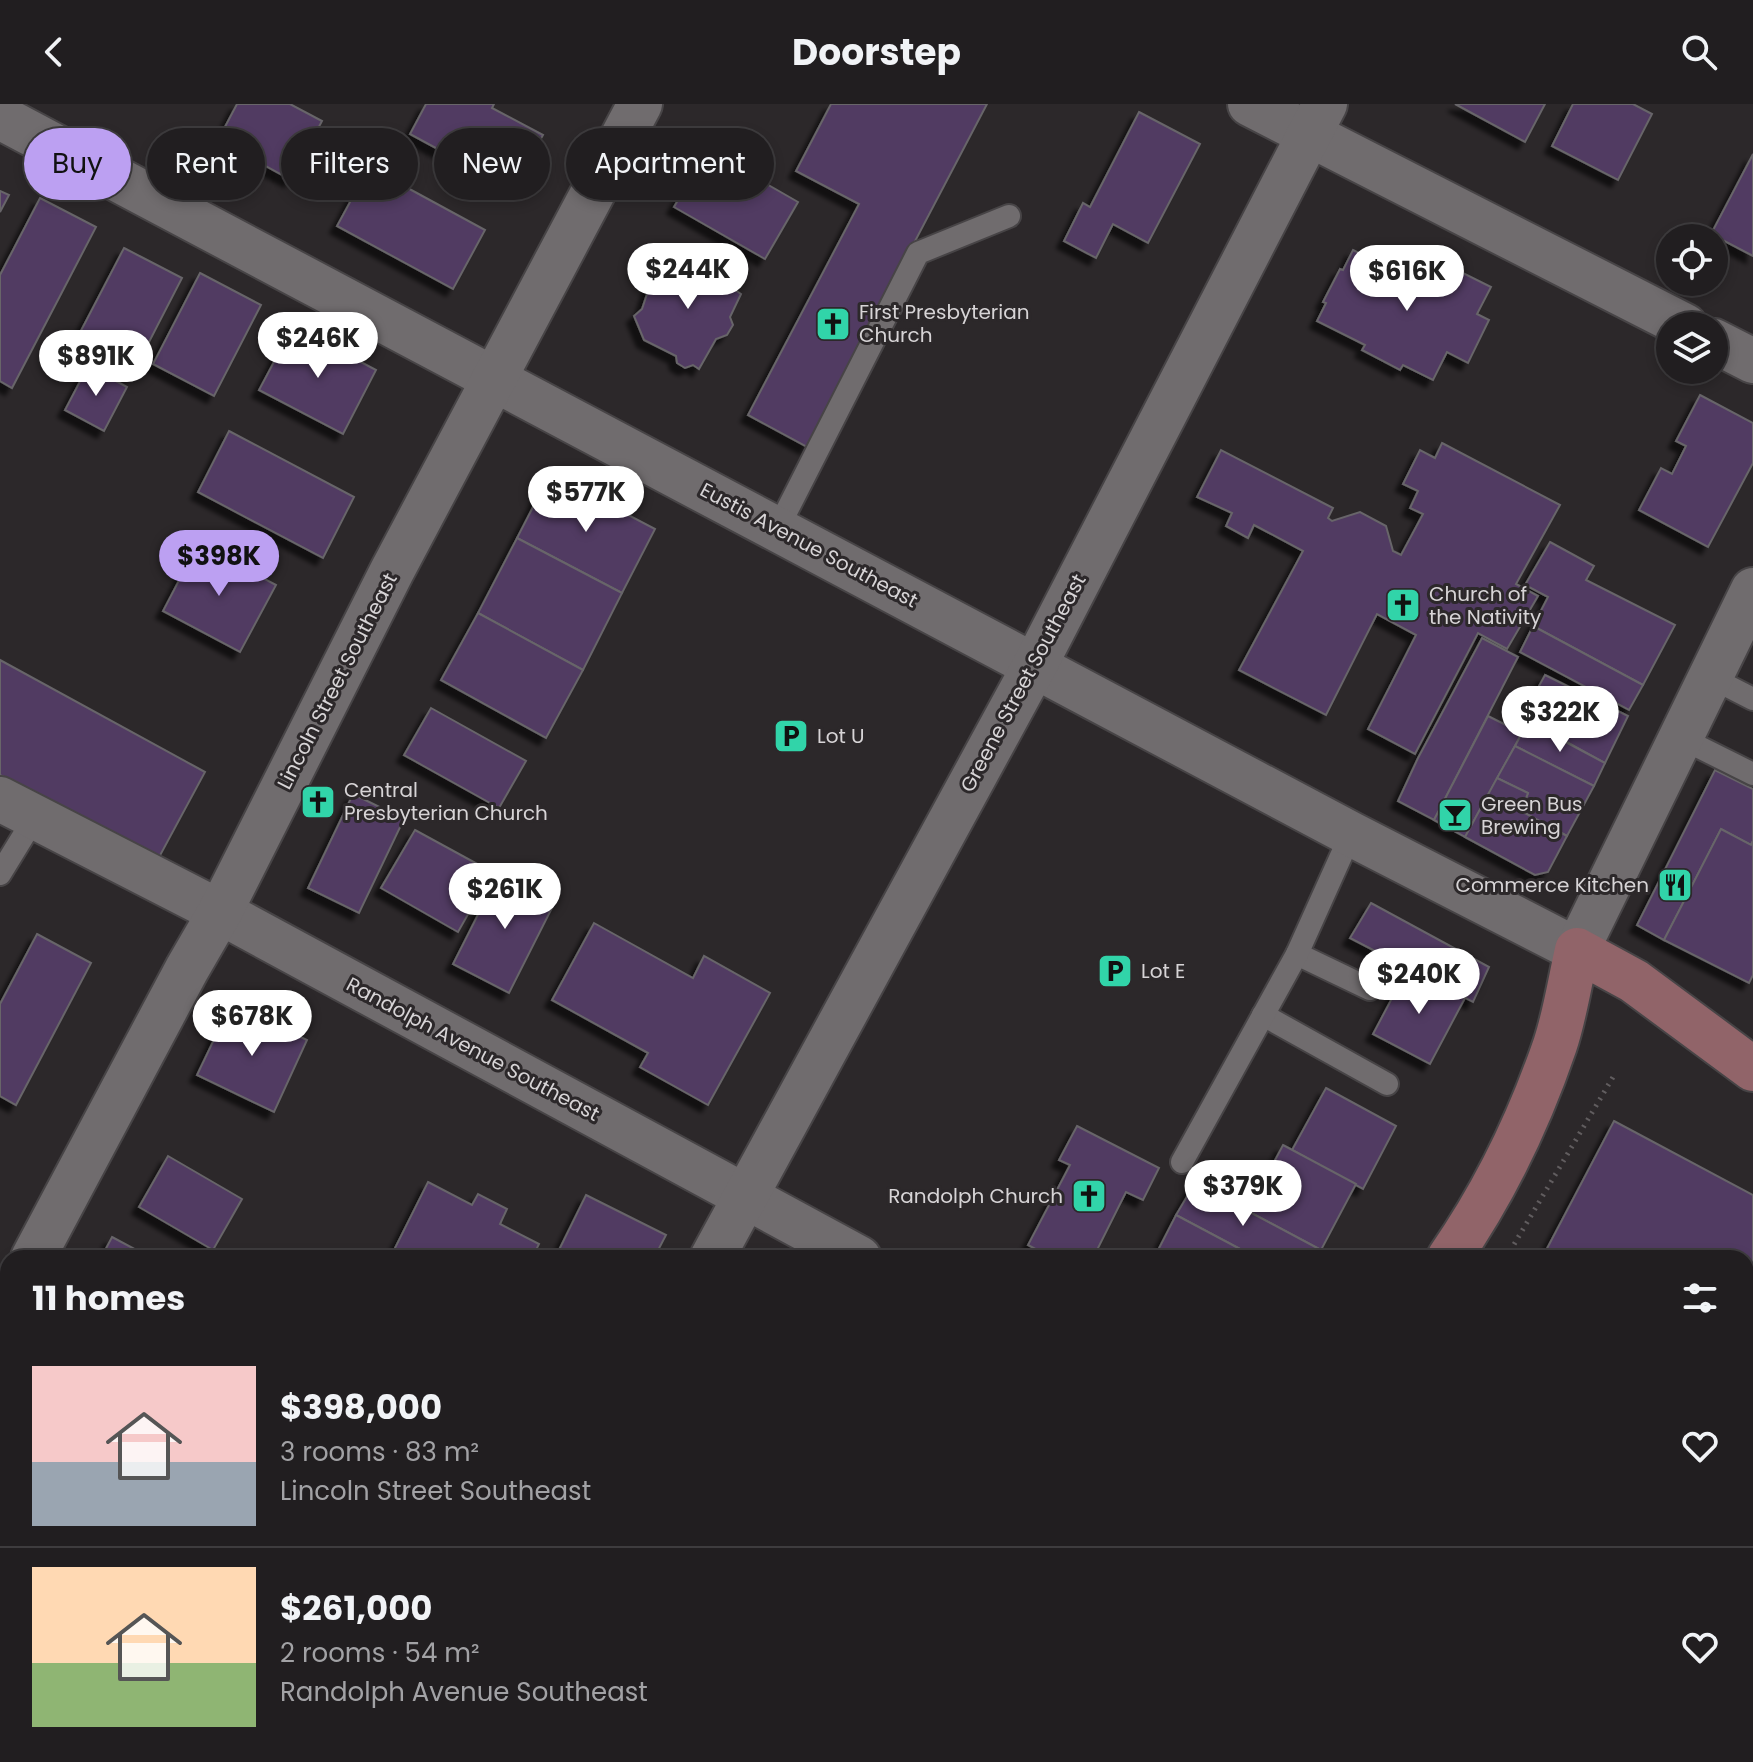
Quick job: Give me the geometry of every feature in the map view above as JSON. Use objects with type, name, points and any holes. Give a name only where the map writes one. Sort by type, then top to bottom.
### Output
[{"type":"main road","points":[[1455,1250],[1470,1229],[1516,1146],[1556,1043],[1577,950],[1634,981],[1753,1069]]},
{"type":"street","name":"Lincoln Street Southeast","points":[[37,1250],[220,912],[392,571],[640,104]]},
{"type":"street","points":[[1250,104],[1317,120],[1660,312]]},
{"type":"street","name":"Eustis Avenue Southeast","points":[[0,117],[1351,834],[1577,950]]},
{"type":"street","name":"Greene Street Southeast","points":[[716,1250],[1035,665],[1317,120]]},
{"type":"street","points":[[1728,348],[1753,361]]},
{"type":"street","points":[[1577,950],[1753,590]]},
{"type":"street","name":"Randolph Avenue Southeast","points":[[18,808],[220,912],[844,1250]]},
{"type":"lane","points":[[778,528],[918,253],[1009,216]]},
{"type":"lane","points":[[1710,677],[1753,699]]},
{"type":"lane","points":[[1681,738],[1753,774]]},
{"type":"lane","points":[[0,874],[18,808]]},
{"type":"lane","points":[[1182,1162],[1297,954],[1351,834]]},
{"type":"lane","points":[[1297,954],[1370,989]]},
{"type":"lane","points":[[1263,1015],[1387,1084]]},
{"type":"path","points":[[1511,1250],[1616,1072]]},
{"type":"building","points":[[237,104],[290,104],[322,121],[318,128],[281,128],[281,175],[265,166],[265,128],[224,128]]},
{"type":"building","points":[[426,104],[494,104],[492,108],[530,128],[434,128],[434,147],[418,138],[418,128],[413,128]]},
{"type":"building","name":"First Presbyterian Church","points":[[831,104],[987,104],[807,447],[748,415],[859,204],[796,171]]},
{"type":"building","points":[[1455,104],[1545,104],[1525,142]]},
{"type":"building","points":[[1573,104],[1633,104],[1652,114],[1618,180],[1552,146]]},
{"type":"building","points":[[1139,112],[1200,144],[1148,243],[1113,224],[1096,258],[1064,241],[1083,203],[1090,207]]},
{"type":"building","points":[[1753,154],[1753,256],[1728,243],[1728,224],[1716,224]]},
{"type":"building","points":[[774,188],[798,202],[765,259],[674,207],[678,200],[774,200]]},
{"type":"building","points":[[0,191],[9,195],[0,212]]},
{"type":"building","points":[[418,194],[485,230],[453,289],[337,226],[351,200],[418,200]]},
{"type":"building","points":[[39,200],[96,227],[12,388],[0,381],[0,275]]},
{"type":"building","points":[[124,248],[182,278],[132,375],[74,344]]},
{"type":"building","points":[[1353,250],[1396,272],[1400,263],[1430,279],[1439,261],[1491,287],[1477,314],[1489,320],[1468,363],[1447,352],[1433,380],[1403,365],[1400,370],[1362,350],[1365,345],[1317,321],[1326,303],[1323,302]]},
{"type":"building","points":[[690,254],[728,273],[724,282],[741,294],[730,317],[733,325],[727,335],[716,339],[699,369],[693,365],[685,368],[677,363],[676,356],[644,340],[634,316],[642,309],[650,285],[663,275],[673,272],[677,276]]},
{"type":"building","points":[[200,273],[261,305],[214,396],[153,364]]},
{"type":"building","points":[[293,326],[376,370],[343,434],[259,390]]},
{"type":"building","points":[[88,366],[127,387],[104,431],[65,410]]},
{"type":"building","points":[[1700,395],[1753,423],[1753,463],[1708,547],[1639,510],[1661,468],[1672,474],[1686,446],[1676,441]]},
{"type":"building","points":[[229,431],[354,497],[323,558],[198,492]]},
{"type":"building","name":"Church of the Nativity","points":[[1442,443],[1560,505],[1516,584],[1538,596],[1507,649],[1478,633],[1415,754],[1368,729],[1416,635],[1377,614],[1326,715],[1239,670],[1303,551],[1254,525],[1248,538],[1226,526],[1232,513],[1197,497],[1221,450],[1333,508],[1328,518],[1332,521],[1360,512],[1386,526],[1393,551],[1401,555],[1423,514],[1410,508],[1418,491],[1403,484],[1420,450],[1435,458]]},
{"type":"building","points":[[550,474],[655,529],[622,593],[517,538]]},
{"type":"building","points":[[517,538],[622,593],[583,670],[478,613]]},
{"type":"building","points":[[1550,542],[1594,566],[1586,580],[1675,625],[1643,685],[1533,626],[1548,597],[1525,585]]},
{"type":"building","points":[[198,544],[276,585],[240,652],[163,611]]},
{"type":"building","points":[[478,613],[583,670],[546,738],[441,680]]},
{"type":"building","points":[[1533,626],[1643,685],[1629,710],[1520,652]]},
{"type":"building","points":[[1482,638],[1518,657],[1434,820],[1398,801]]},
{"type":"building","points":[[0,660],[205,772],[157,861],[0,775]]},
{"type":"building","points":[[1545,675],[1628,716],[1605,763],[1522,717]]},
{"type":"building","points":[[431,708],[526,761],[499,808],[404,755]]},
{"type":"building","points":[[1488,716],[1522,733],[1465,837],[1434,820]]},
{"type":"building","points":[[1528,722],[1605,763],[1594,786],[1515,746]]},
{"type":"building","points":[[1515,746],[1594,786],[1567,836],[1521,811],[1528,793],[1497,778]]},
{"type":"building","name":"Commerce Kitchen","points":[[1715,770],[1753,789],[1753,841],[1751,845],[1721,829],[1664,940],[1637,925]]},
{"type":"building","points":[[1497,778],[1528,793],[1521,811],[1567,836],[1548,872],[1535,875],[1465,837]]},
{"type":"building","points":[[353,794],[404,819],[359,913],[308,888]]},
{"type":"building","points":[[1721,829],[1751,845],[1753,841],[1753,975],[1749,983],[1664,940]]},
{"type":"building","points":[[415,830],[492,872],[458,932],[381,888]]},
{"type":"building","points":[[501,869],[557,898],[509,993],[453,964]]},
{"type":"building","points":[[1371,903],[1489,967],[1473,1002],[1350,938]]},
{"type":"building","points":[[594,923],[693,978],[704,956],[770,993],[708,1105],[640,1067],[648,1053],[552,1000]]},
{"type":"building","points":[[37,934],[91,963],[16,1105],[0,1096],[0,1004]]},
{"type":"building","points":[[1408,968],[1465,998],[1430,1064],[1373,1034]]},
{"type":"building","points":[[231,1004],[307,1040],[274,1112],[197,1075]]},
{"type":"building","points":[[1326,1088],[1396,1126],[1363,1189],[1292,1150]]},
{"type":"building","points":[[1614,1121],[1753,1195],[1753,1250],[1546,1250]]},
{"type":"building","name":"Randolph Church","points":[[1077,1126],[1159,1168],[1143,1200],[1126,1192],[1097,1250],[1037,1250],[1028,1245],[1070,1165],[1059,1160]]},
{"type":"building","points":[[1283,1145],[1356,1184],[1321,1250],[1248,1211]]},
{"type":"building","points":[[168,1156],[242,1199],[213,1250],[139,1207]]},
{"type":"building","points":[[428,1182],[472,1205],[478,1194],[507,1209],[500,1224],[539,1244],[536,1250],[394,1250]]},
{"type":"building","points":[[1195,1183],[1322,1250],[1242,1250],[1176,1215]]},
{"type":"building","points":[[586,1195],[666,1235],[658,1250],[559,1250]]},
{"type":"building","points":[[1176,1215],[1242,1250],[1158,1250]]},
{"type":"building","points":[[112,1237],[136,1250],[105,1250]]},
{"type":"place","name":"First Presbyterian Church","points":[[833,324]]},
{"type":"place","name":"Church of the Nativity","points":[[1403,605]]},
{"type":"place","name":"Lot U","points":[[791,736]]},
{"type":"place","name":"Central Presbyterian Church","points":[[318,802]]},
{"type":"place","name":"Green Bus Brewing","points":[[1455,815]]},
{"type":"place","name":"Commerce Kitchen","points":[[1675,885]]},
{"type":"place","name":"Lot E","points":[[1115,971]]},
{"type":"place","name":"Randolph Church","points":[[1089,1196]]}]
